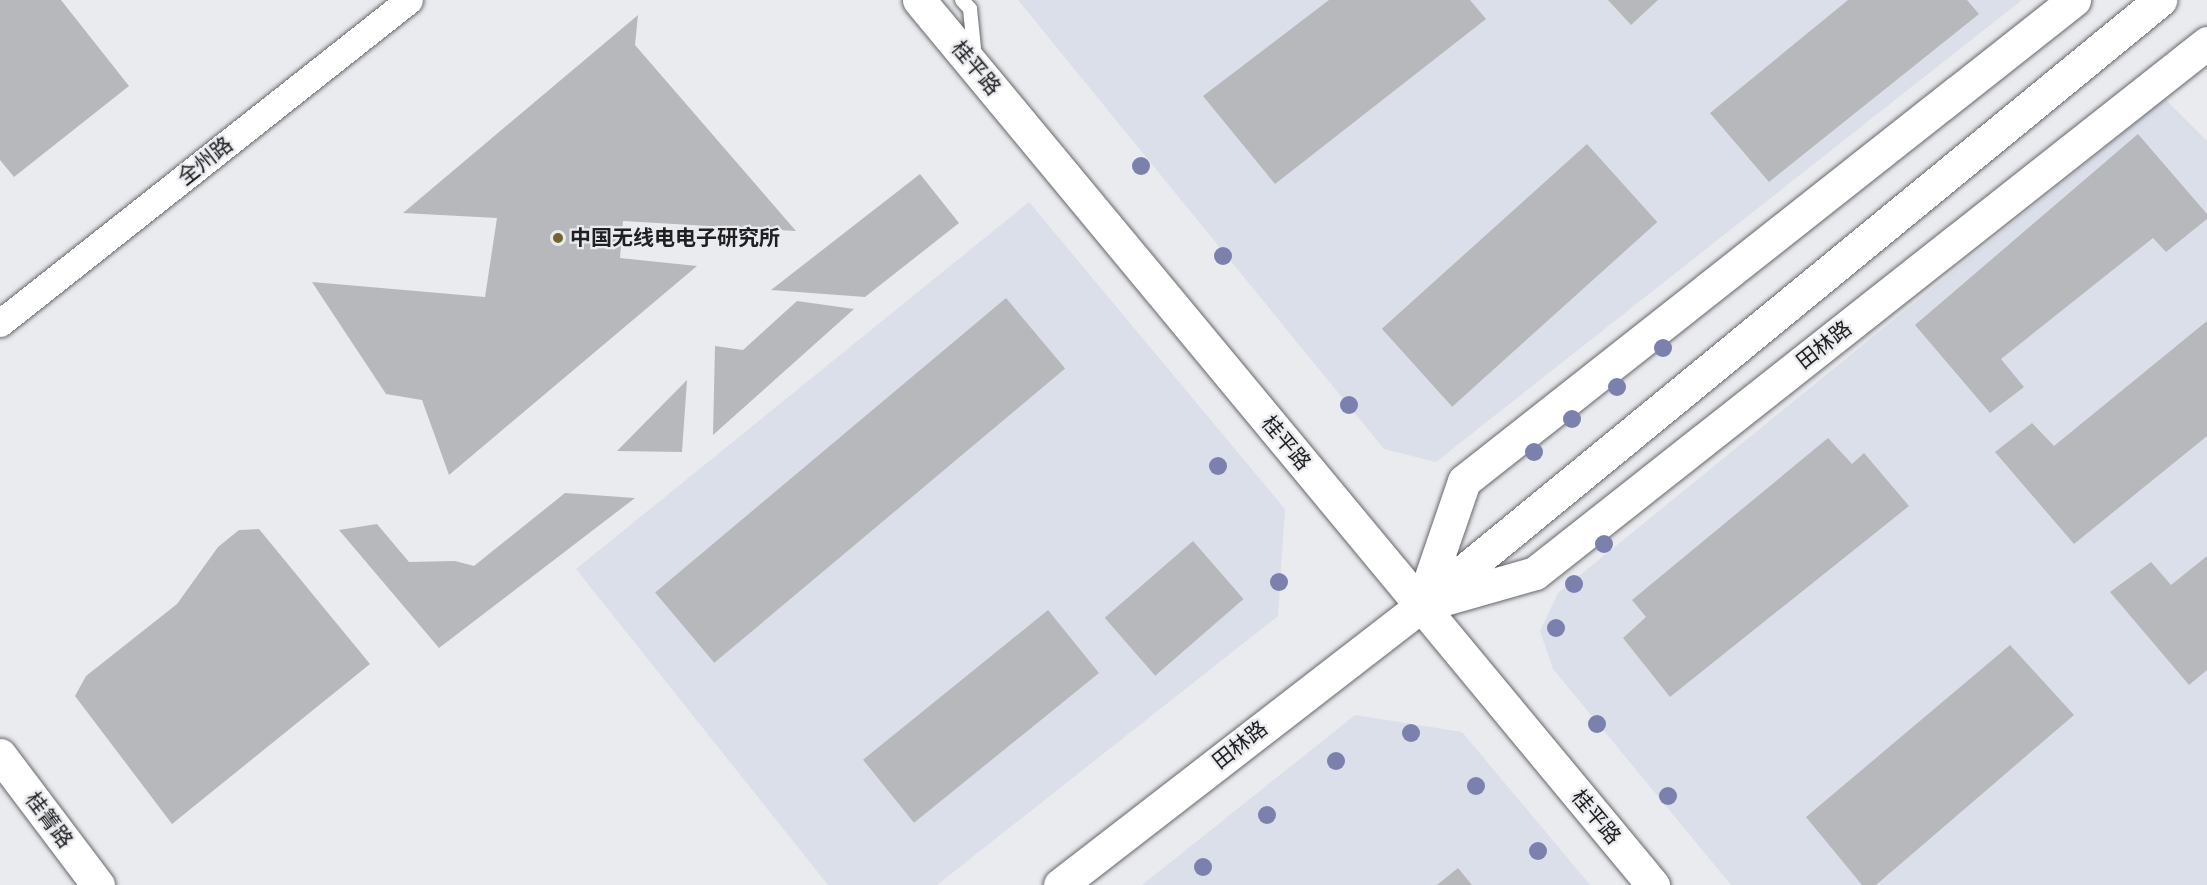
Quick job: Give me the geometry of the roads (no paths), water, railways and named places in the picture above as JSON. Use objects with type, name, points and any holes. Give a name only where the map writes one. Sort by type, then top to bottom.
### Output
[{"type":"street","name":"全州路","points":[[0,323],[409,0]]},
{"type":"street","name":"桂平路","points":[[919,0],[1653,885]]},
{"type":"street","points":[[1421,606],[1464,481],[2074,0]]},
{"type":"street","name":"田林路","points":[[1060,885],[1421,606],[2160,0]]},
{"type":"street","name":"田林路","points":[[1421,606],[1535,573],[2207,43]]},
{"type":"street","name":"桂箐路","points":[[0,755],[98,885]]},
{"type":"lane","points":[[962,0],[970,9],[977,69]]},
{"type":"place","name":"中国无线电电子研究所","points":[[558,238]]}]
